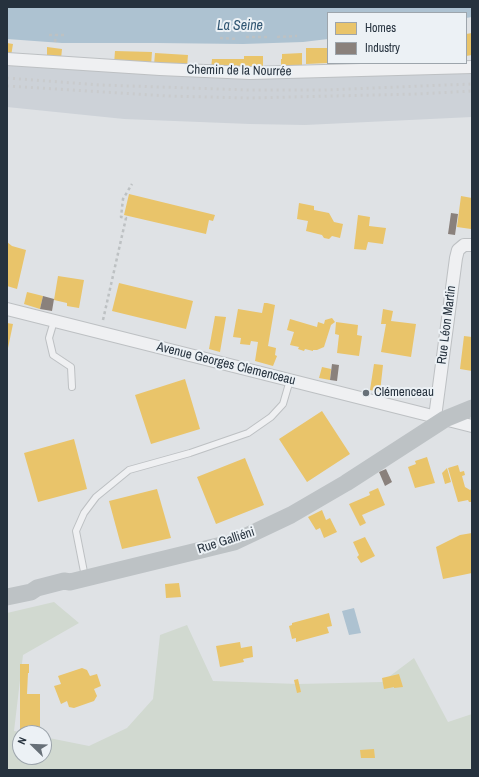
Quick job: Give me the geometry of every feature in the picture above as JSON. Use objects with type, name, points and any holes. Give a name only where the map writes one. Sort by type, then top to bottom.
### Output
[{"type":"street","name":"Chemin de la Nourrée","points":[[7,59],[250,73],[472,67]]},
{"type":"street","name":"Rue Léon Martin","points":[[440,418],[456,258],[458,250],[464,245],[472,245]]},
{"type":"street","name":"Avenue Georges Clemenceau","points":[[7,309],[472,426]]},
{"type":"street","name":"Rue Galliéni","points":[[7,597],[31,592],[37,588],[64,581],[70,582],[85,579],[234,542],[258,532],[291,515],[346,483],[440,418],[472,408]]},
{"type":"lane","points":[[54,321],[49,338],[53,355],[71,367],[72,387]]},
{"type":"lane","points":[[85,579],[76,531],[84,513],[96,497],[129,470],[190,453],[248,433],[271,417],[283,404],[290,380]]},
{"type":"path","points":[[49,35],[67,35]]},
{"type":"path","points":[[55,42],[56,35]]},
{"type":"path","points":[[277,36],[297,36]]},
{"type":"path","points":[[246,37],[268,38]]},
{"type":"path","points":[[220,38],[238,39]]},
{"type":"path","points":[[102,325],[126,218],[121,217],[123,199],[132,184]]},
{"type":"shaded area","points":[[7,63],[472,70],[472,117],[305,125],[250,124],[124,119],[7,107]]},
{"type":"shaded area","points":[[54,602],[79,623],[23,655],[15,725],[12,725],[12,765],[52,765],[52,739],[89,746],[127,728],[153,699],[160,635],[187,625],[213,681],[298,684],[382,682],[414,658],[448,722],[472,714],[472,770],[7,770],[7,613]]},
{"type":"water","name":"La Seine","points":[[7,7],[472,7],[472,17],[467,18],[467,12],[327,12],[327,39],[303,42],[243,44],[62,43],[7,39]]},
{"type":"water","points":[[354,608],[361,633],[349,635],[342,611]]},
{"type":"building: Homes","points":[[472,33],[472,55],[467,56],[467,34]]},
{"type":"building: Homes","points":[[7,43],[13,44],[11,56],[7,56]]},
{"type":"building: Homes","points":[[47,47],[62,49],[61,59],[47,58]]},
{"type":"building: Homes","points":[[306,48],[327,48],[327,63],[306,64]]},
{"type":"building: Homes","points":[[115,51],[152,52],[151,66],[114,64]]},
{"type":"building: Homes","points":[[155,53],[188,55],[187,67],[154,65]]},
{"type":"building: Homes","points":[[302,53],[302,68],[281,69],[282,54]]},
{"type":"building: Homes","points":[[244,56],[263,56],[263,69],[211,69],[212,59],[244,59]]},
{"type":"building: Homes","points":[[129,194],[215,215],[213,221],[209,220],[206,234],[124,215]]},
{"type":"building: Homes","points":[[461,196],[472,198],[471,229],[457,227]]},
{"type":"building: Homes","points":[[299,203],[314,206],[314,210],[329,213],[334,222],[343,224],[340,238],[332,236],[329,239],[324,238],[322,235],[306,231],[308,221],[297,219]]},
{"type":"building: Homes","points":[[358,215],[370,217],[369,226],[386,228],[383,244],[368,242],[366,250],[354,249]]},
{"type":"building: Homes","points":[[7,242],[12,246],[26,250],[17,289],[7,286]]},
{"type":"building: Homes","points":[[58,276],[84,280],[79,308],[67,306],[67,303],[54,300]]},
{"type":"building: Homes","points":[[119,283],[193,301],[186,329],[112,311]]},
{"type":"building: Homes","points":[[27,292],[43,296],[40,309],[24,304]]},
{"type":"building: Homes","points":[[264,303],[275,305],[268,346],[276,348],[275,355],[277,356],[273,366],[255,361],[258,342],[251,341],[250,345],[240,344],[241,338],[233,337],[238,309],[262,313]]},
{"type":"building: Homes","points":[[383,309],[393,311],[391,321],[416,324],[411,357],[381,352],[386,324],[381,324]]},
{"type":"building: Homes","points":[[215,316],[226,317],[220,352],[209,349]]},
{"type":"building: Homes","points":[[332,318],[335,322],[331,325],[324,347],[313,351],[305,349],[304,351],[298,349],[299,347],[290,345],[294,332],[287,330],[290,319],[317,327],[318,322],[324,324],[325,320]]},
{"type":"building: Homes","points":[[336,322],[358,325],[357,335],[362,336],[359,356],[337,353],[339,335],[335,334]]},
{"type":"building: Homes","points":[[7,323],[13,324],[8,348],[7,348]]},
{"type":"building: Homes","points":[[464,336],[472,337],[472,371],[460,369]]},
{"type":"building: Homes","points":[[374,364],[383,365],[380,392],[370,390]]},
{"type":"building: Homes","points":[[322,367],[331,369],[330,380],[319,378]]},
{"type":"building: Homes","points":[[185,379],[200,429],[151,444],[135,395]]},
{"type":"building: Homes","points":[[322,411],[350,454],[307,482],[279,439]]},
{"type":"building: Homes","points":[[74,439],[87,489],[38,502],[24,453]]},
{"type":"building: Homes","points":[[427,457],[435,483],[415,488],[408,467],[416,464],[415,461]]},
{"type":"building: Homes","points":[[245,458],[264,505],[216,524],[197,477]]},
{"type":"building: Homes","points":[[458,465],[460,472],[464,471],[465,475],[462,476],[465,487],[470,490],[472,489],[472,502],[469,502],[468,500],[458,502],[448,468]]},
{"type":"building: Homes","points":[[447,468],[451,482],[445,484],[442,473]]},
{"type":"building: Homes","points":[[378,488],[385,505],[362,515],[366,523],[360,526],[349,504],[370,495],[369,492]]},
{"type":"building: Homes","points":[[157,489],[171,538],[122,549],[109,501]]},
{"type":"building: Homes","points":[[322,510],[326,520],[330,518],[337,532],[324,538],[320,528],[316,530],[308,517]]},
{"type":"building: Homes","points":[[472,533],[472,573],[443,579],[436,547],[460,535]]},
{"type":"building: Homes","points":[[365,537],[375,556],[361,563],[357,557],[359,555],[353,542]]},
{"type":"building: Homes","points":[[179,583],[181,597],[166,598],[165,584]]},
{"type":"building: Homes","points":[[329,613],[332,626],[327,627],[329,633],[296,642],[296,638],[292,639],[289,626],[292,625],[292,623]]},
{"type":"building: Homes","points":[[240,642],[241,648],[252,646],[253,657],[243,659],[244,662],[220,667],[216,646]]},
{"type":"building: Homes","points":[[20,664],[29,664],[27,694],[40,694],[40,725],[20,725]]},
{"type":"building: Homes","points":[[82,668],[87,670],[90,676],[97,674],[101,686],[94,689],[97,696],[94,701],[74,708],[69,707],[67,701],[61,704],[54,686],[61,684],[58,676]]},
{"type":"building: Homes","points":[[399,674],[403,687],[384,689],[382,678]]},
{"type":"building: Homes","points":[[298,679],[301,692],[297,693],[294,680]]},
{"type":"building: Homes","points":[[374,749],[375,758],[361,758],[360,750]]},
{"type":"building: Industry","points":[[451,213],[458,214],[455,235],[448,234]]},
{"type":"building: Industry","points":[[43,296],[54,299],[52,311],[40,309]]},
{"type":"building: Industry","points":[[332,364],[339,365],[337,381],[330,380]]},
{"type":"building: Industry","points":[[386,469],[392,482],[385,486],[379,472]]},
{"type":"railway","points":[[7,78],[100,85],[249,90],[324,90],[472,84]]},
{"type":"railway","points":[[7,86],[167,96],[249,98],[417,94],[472,91]]},
{"type":"place","name":"Clémenceau","points":[[366,393]]}]
